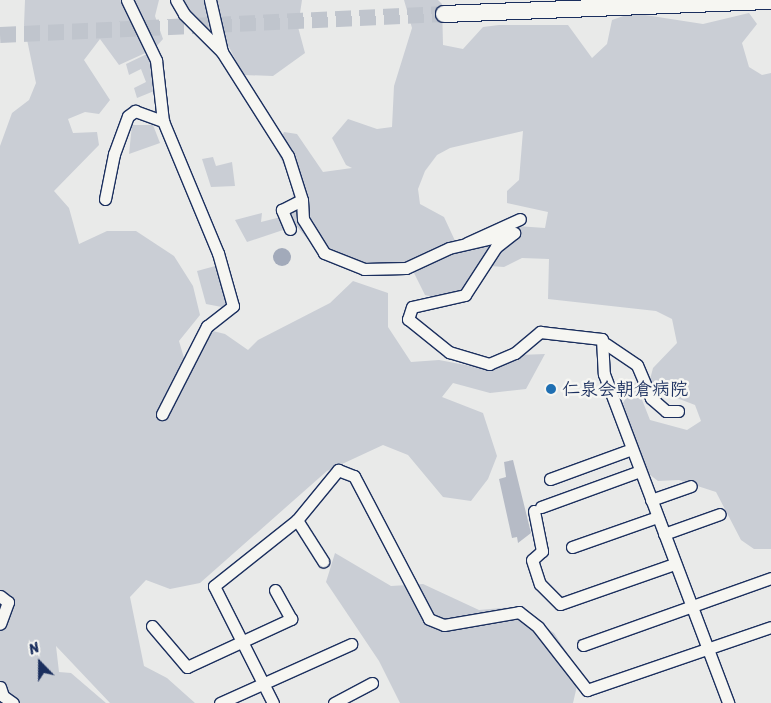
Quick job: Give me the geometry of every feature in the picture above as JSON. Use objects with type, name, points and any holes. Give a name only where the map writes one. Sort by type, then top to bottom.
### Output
[{"type":"highway","points":[[444,14],[652,3],[771,1]]},
{"type":"street","points":[[128,0],[156,60],[163,121],[218,253],[233,306],[207,326],[162,414]]},
{"type":"street","points":[[176,0],[184,14],[222,52],[288,156],[302,200],[303,219],[311,238],[342,264],[364,269],[406,268],[461,246],[520,219]]},
{"type":"street","points":[[210,0],[222,52]]},
{"type":"street","points":[[106,199],[114,154],[128,116],[135,111],[163,121]]},
{"type":"street","points":[[290,229],[282,210],[302,200]]},
{"type":"street","points":[[461,246],[514,234],[496,247],[465,296],[408,312],[408,319],[436,344],[489,364],[515,353],[540,332],[602,339],[606,344],[637,365],[651,398],[666,411],[678,411]]},
{"type":"street","points":[[606,344],[604,374],[674,564],[728,703]]},
{"type":"street","points":[[550,479],[632,449]]},
{"type":"street","points":[[273,703],[214,586],[297,520],[338,470],[354,476],[429,619],[444,625],[519,612],[538,627],[587,690],[709,650],[771,627]]},
{"type":"street","points":[[640,471],[538,509],[542,552],[532,560],[540,584],[560,604],[674,564]]},
{"type":"street","points":[[651,500],[691,486]]},
{"type":"street","points":[[664,534],[720,514]]},
{"type":"street","points":[[572,547],[657,516]]},
{"type":"street","points":[[297,520],[323,561]]},
{"type":"street","points":[[583,645],[692,608],[771,578]]},
{"type":"street","points":[[152,626],[187,667],[291,619],[275,590]]},
{"type":"street","points":[[0,596],[8,602],[0,624]]},
{"type":"street","points":[[220,703],[351,644]]},
{"type":"street","points":[[334,703],[372,683]]},
{"type":"street","points":[[0,687],[3,696],[13,703]]},
{"type":"shaded area","points":[[25,0],[159,0],[155,16],[163,39],[154,49],[119,65],[100,39],[84,60],[110,100],[99,114],[85,112],[68,119],[73,133],[97,132],[99,145],[54,191],[69,208],[79,244],[107,231],[136,231],[174,256],[193,286],[200,315],[179,341],[184,358],[191,358],[209,330],[225,334],[248,350],[258,340],[330,303],[353,281],[388,293],[388,327],[411,362],[439,360],[476,367],[500,365],[519,355],[545,354],[526,389],[490,393],[453,383],[442,397],[483,413],[497,456],[488,479],[471,501],[443,497],[408,455],[383,445],[327,471],[200,583],[170,589],[146,580],[130,597],[144,666],[167,678],[195,703],[110,703],[56,646],[59,672],[71,673],[106,703],[0,703],[0,146],[12,113],[29,100],[36,83],[24,25]]},
{"type":"shaded area","points":[[177,0],[302,0],[298,27],[305,53],[273,76],[243,75],[229,47],[210,43]]},
{"type":"shaded area","points":[[404,0],[438,0],[442,4],[443,45],[463,49],[483,27],[499,25],[568,25],[592,58],[607,44],[612,20],[632,13],[703,24],[749,13],[757,24],[742,43],[749,67],[762,75],[771,73],[771,549],[754,549],[741,540],[716,492],[679,480],[658,481],[645,471],[623,403],[635,382],[650,420],[687,430],[701,421],[695,405],[648,387],[653,368],[677,343],[672,319],[656,311],[548,299],[549,259],[522,258],[504,267],[490,266],[485,278],[464,293],[441,299],[425,295],[413,271],[345,264],[320,253],[292,221],[293,184],[276,149],[284,132],[297,134],[323,172],[352,168],[346,165],[332,138],[348,119],[377,129],[392,127],[394,86],[412,28]],"holes":[[[523,131],[519,180],[507,191],[507,203],[548,212],[545,228],[517,226],[457,245],[444,217],[420,204],[418,189],[425,171],[437,155],[450,148]]]},
{"type":"shaded area","points":[[149,53],[159,89],[137,98],[134,88],[146,82],[141,69],[129,75],[126,64]]},
{"type":"shaded area","points":[[132,125],[153,125],[160,143],[129,154]]},
{"type":"shaded area","points":[[213,157],[216,166],[232,162],[235,186],[211,187],[202,159]]},
{"type":"shaded area","points":[[262,213],[261,222],[281,217],[286,229],[247,242],[235,220]]},
{"type":"shaded area","points":[[219,265],[231,306],[227,308],[206,304],[197,271]]},
{"type":"shaded area","points":[[335,553],[391,586],[423,584],[479,610],[514,607],[554,633],[580,673],[573,703],[400,703],[379,661],[326,582]]},
{"type":"water","points":[[282,248],[288,251],[291,257],[288,263],[282,266],[276,263],[273,257],[276,251]]},
{"type":"building","points":[[513,460],[531,533],[518,543],[517,537],[512,538],[499,479],[506,477],[504,462]]},
{"type":"tunnel","points":[[0,35],[444,14]]},
{"type":"place","name":"仁泉会朝倉病院","points":[[551,389]]}]
